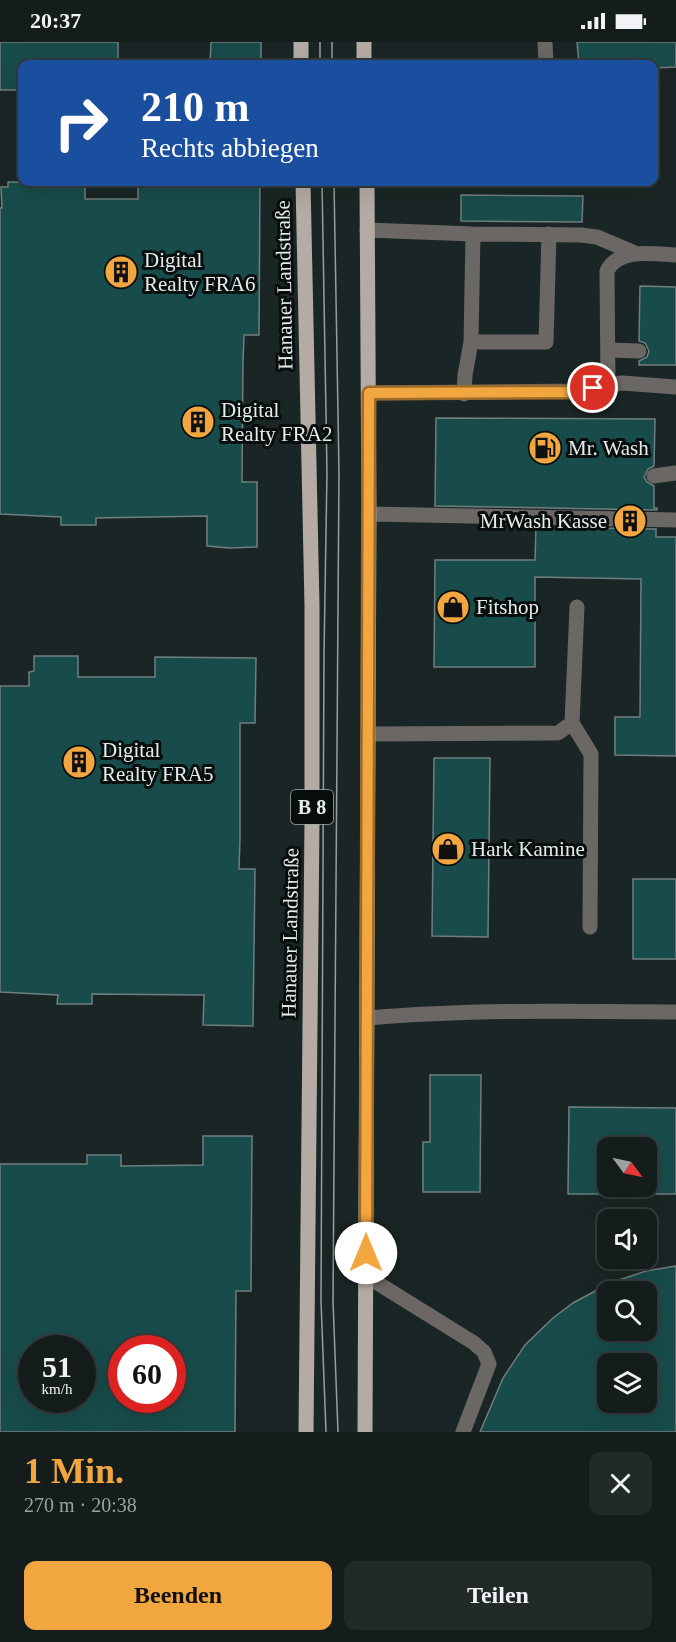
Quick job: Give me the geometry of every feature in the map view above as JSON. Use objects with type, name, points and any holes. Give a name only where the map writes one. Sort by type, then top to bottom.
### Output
[{"type":"main road","points":[[301,42],[301,60]]},
{"type":"main road","points":[[364,42],[364,60]]},
{"type":"main road","name":"Hanauer Landstraße","points":[[303,186],[312,606],[306,1432]]},
{"type":"main road","points":[[365,1432],[369,734],[367,186]]},
{"type":"lane","points":[[545,42],[546,60]]},
{"type":"lane","points":[[367,230],[597,237],[637,254]]},
{"type":"lane","points":[[464,394],[471,342],[473,234]]},
{"type":"lane","points":[[471,342],[546,342],[549,234]]},
{"type":"lane","points":[[608,385],[607,271],[618,258],[637,254],[676,255]]},
{"type":"lane","points":[[609,350],[639,351]]},
{"type":"lane","points":[[369,393],[578,392],[622,383],[676,387]]},
{"type":"lane","points":[[654,476],[676,473]]},
{"type":"lane","points":[[369,514],[676,520]]},
{"type":"lane","points":[[578,607],[572,723],[591,754],[590,927]]},
{"type":"lane","points":[[369,734],[558,733],[572,723]]},
{"type":"lane","points":[[368,1018],[430,1012],[500,1010],[676,1012]]},
{"type":"lane","points":[[366,1276],[474,1343],[484,1352],[489,1364],[463,1432]]},
{"type":"building","points":[[0,42],[118,42],[118,60],[18,60],[18,90],[0,90]]},
{"type":"building","points":[[211,42],[261,42],[261,60],[210,60]]},
{"type":"building","points":[[577,42],[676,42],[676,67],[658,68],[658,60],[579,60]]},
{"type":"building","points":[[8,182],[18,182],[18,186],[85,186],[85,199],[138,199],[138,186],[260,186],[259,335],[244,335],[242,482],[257,482],[257,547],[207,546],[207,516],[96,518],[96,525],[61,525],[61,517],[0,514],[0,208],[2,208],[1,187],[8,187]]},
{"type":"building","points":[[461,195],[583,196],[582,222],[461,221]]},
{"type":"building","points":[[640,286],[676,287],[676,365],[639,365],[639,361],[647,357],[649,351],[645,343],[639,341]]},
{"type":"building","name":"Mr. Wash","points":[[436,418],[655,419],[654,466],[648,469],[644,477],[654,486],[654,508],[657,510],[435,506]]},
{"type":"building","points":[[536,527],[656,529],[656,537],[676,537],[676,756],[615,755],[615,717],[640,717],[641,579],[535,577],[535,667],[434,667],[435,560],[535,560]]},
{"type":"building","points":[[34,656],[78,656],[78,677],[155,677],[155,657],[256,658],[255,723],[240,723],[239,869],[255,869],[253,1026],[203,1025],[204,995],[92,994],[92,1004],[57,1004],[58,995],[0,992],[0,686],[29,686],[29,672],[34,671]]},
{"type":"building","points":[[434,758],[490,758],[488,937],[432,936]]},
{"type":"building","points":[[633,879],[676,879],[676,959],[633,959]]},
{"type":"building","points":[[430,1075],[481,1075],[480,1192],[423,1192],[423,1142],[430,1142]]},
{"type":"building","points":[[569,1107],[676,1108],[676,1194],[657,1194],[657,1137],[597,1137],[597,1194],[568,1194]]},
{"type":"building","points":[[203,1136],[252,1136],[251,1291],[236,1291],[235,1432],[0,1432],[0,1164],[87,1164],[87,1155],[121,1155],[121,1166],[203,1165]]},
{"type":"building","points":[[676,1266],[676,1432],[480,1432],[503,1378],[525,1345],[553,1318],[573,1303],[597,1290],[597,1341],[657,1341],[657,1281],[616,1281],[646,1271]]},
{"type":"tram line","points":[[320,42],[320,60]]},
{"type":"tram line","points":[[332,42],[332,60]]},
{"type":"tram line","points":[[322,186],[327,472],[321,1301],[326,1432]]},
{"type":"tram line","points":[[334,186],[339,472],[333,1301],[338,1432]]},
{"type":"place","name":"Digital Realty FRA6","points":[[121,272]]},
{"type":"place","name":"Digital Realty FRA2","points":[[198,422]]},
{"type":"place","name":"Mr. Wash","points":[[545,448]]},
{"type":"place","name":"MrWash Kasse","points":[[630,521]]},
{"type":"place","name":"Fitshop","points":[[453,607]]},
{"type":"place","name":"Digital Realty FRA5","points":[[79,762]]},
{"type":"place","name":"Hark Kamine","points":[[448,849]]},
{"type":"route","points":[[366,1253],[369,393],[578,392],[593,388]]}]
